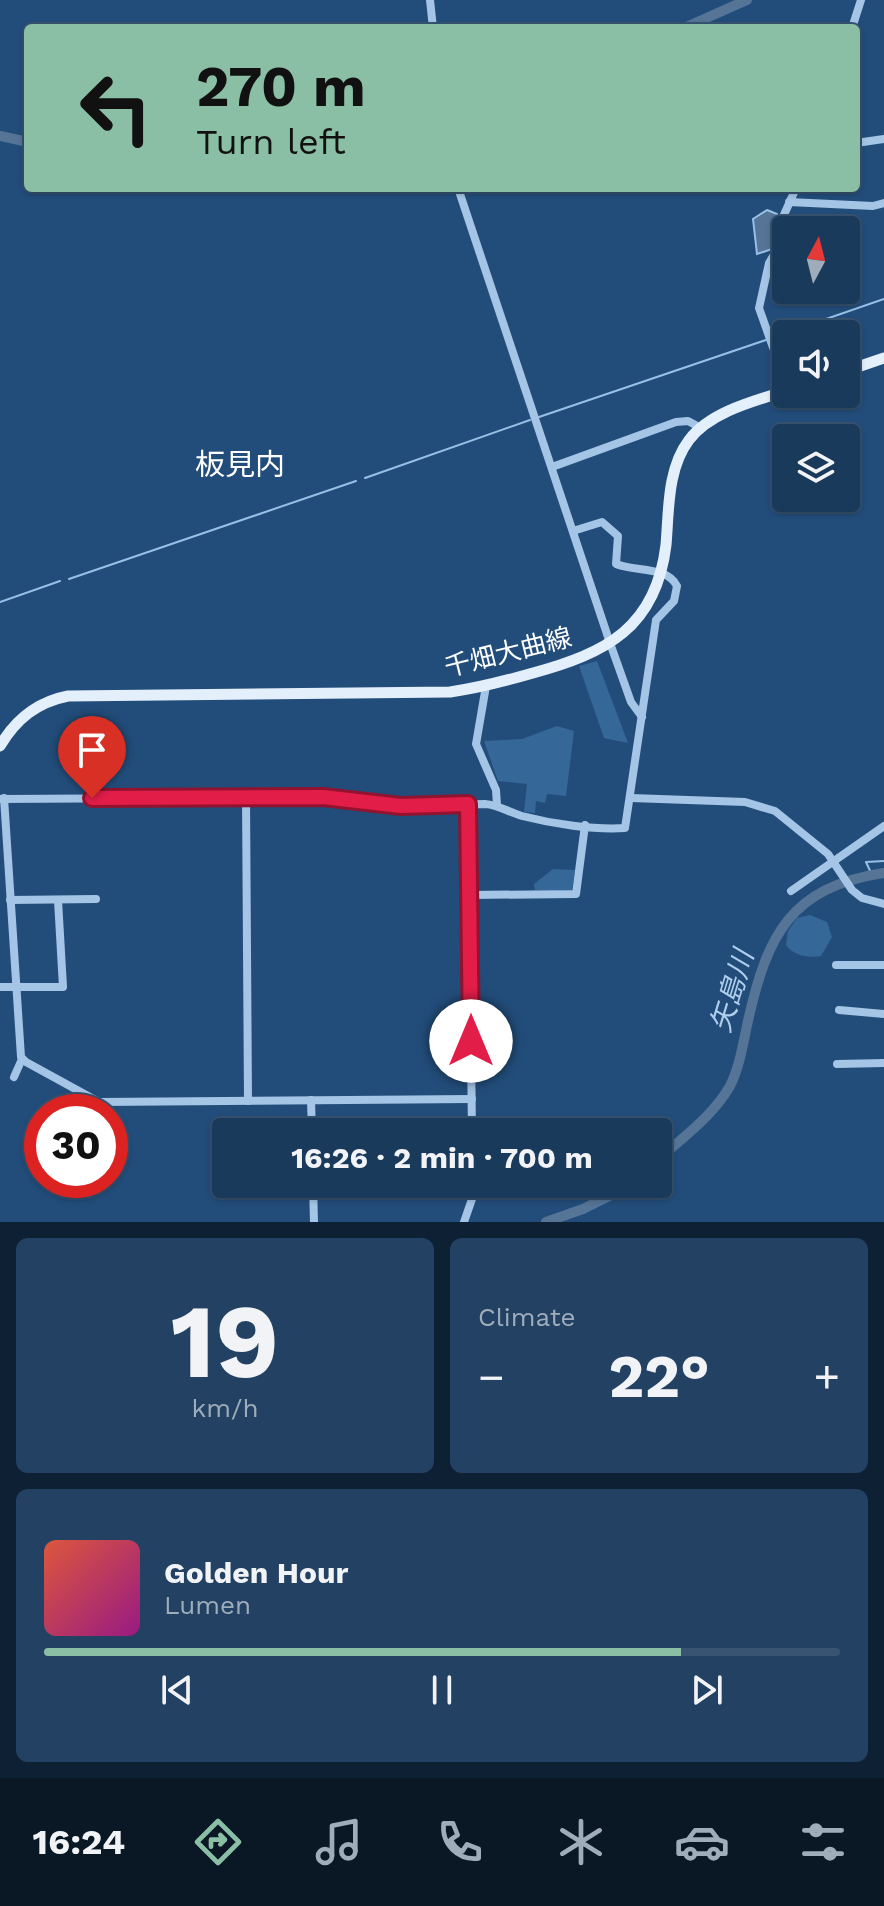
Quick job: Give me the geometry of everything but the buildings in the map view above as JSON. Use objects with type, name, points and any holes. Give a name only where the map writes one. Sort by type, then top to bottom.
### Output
[{"type":"main road","points":[[860,366],[884,358]]},
{"type":"main road","name":"千畑大曲線","points":[[0,746],[4,728],[38,705],[68,696],[450,692],[486,686],[569,663],[610,643],[647,608],[662,572],[675,469],[684,448],[701,428],[731,411],[772,396]]},
{"type":"street","points":[[430,0],[433,24]]},
{"type":"street","points":[[853,24],[861,0]]},
{"type":"street","points":[[860,142],[884,139]]},
{"type":"street","points":[[459,192],[610,643],[631,702],[642,717]]},
{"type":"street","points":[[772,345],[759,308],[769,263],[781,243],[783,217],[794,192]]},
{"type":"street","points":[[789,202],[873,206],[884,203]]},
{"type":"street","points":[[552,467],[676,422],[688,421],[701,428]]},
{"type":"street","points":[[14,1077],[22,1059],[2,798],[323,797],[401,806],[497,805],[520,815],[625,828],[656,620],[677,593],[674,580],[662,572],[616,564],[618,536],[602,522],[573,531]]},
{"type":"street","points":[[486,686],[476,744],[496,790],[497,805]]},
{"type":"street","points":[[631,798],[659,796],[757,804],[781,813],[834,859],[847,885],[862,898],[884,904]]},
{"type":"street","points":[[246,797],[248,1101]]},
{"type":"street","points":[[468,804],[472,1118]]},
{"type":"street","points":[[470,895],[576,894],[585,825]]},
{"type":"street","points":[[791,891],[884,826]]},
{"type":"street","points":[[10,900],[96,899]]},
{"type":"street","points":[[0,987],[63,987],[58,900]]},
{"type":"street","points":[[836,965],[884,965]]},
{"type":"street","points":[[839,1010],[884,1014]]},
{"type":"street","points":[[22,1059],[99,1102],[472,1099]]},
{"type":"street","points":[[837,1064],[884,1063]]},
{"type":"street","points":[[311,1100],[312,1118]]},
{"type":"street","points":[[313,1198],[314,1222]]},
{"type":"street","points":[[464,1222],[472,1198]]},
{"type":"shaded area","points":[[767,210],[777,214],[772,216],[772,249],[757,254],[753,219]]},
{"type":"shaded area","points":[[597,661],[628,743],[604,738],[579,666]]},
{"type":"shaded area","points":[[557,726],[574,731],[566,796],[547,794],[545,803],[536,801],[535,813],[524,812],[527,784],[498,781],[484,741],[522,739]]},
{"type":"shaded area","points":[[553,869],[575,870],[572,890],[535,890],[534,884]]},
{"type":"shaded area","points":[[810,915],[827,922],[832,937],[821,956],[802,955],[786,945],[788,931],[797,918]]},
{"type":"waterway","points":[[693,24],[747,0]]},
{"type":"waterway","points":[[0,136],[24,141]]},
{"type":"waterway","points":[[823,320],[884,299]]},
{"type":"waterway","points":[[539,417],[766,340]]},
{"type":"waterway","points":[[365,478],[530,420]]},
{"type":"waterway","points":[[69,579],[356,481]]},
{"type":"waterway","points":[[0,602],[60,581]]},
{"type":"waterway","points":[[872,875],[866,862],[884,861]]},
{"type":"waterway","name":"矢島川","points":[[672,1147],[706,1117],[730,1086],[764,964],[788,920],[826,890],[884,873]]},
{"type":"waterway","name":"矢島川","points":[[546,1222],[605,1198]]},
{"type":"district","name":"板見内","points":[[240,464]]},
{"type":"route","points":[[92,798],[323,797],[401,806],[468,804],[471,1041]]}]
